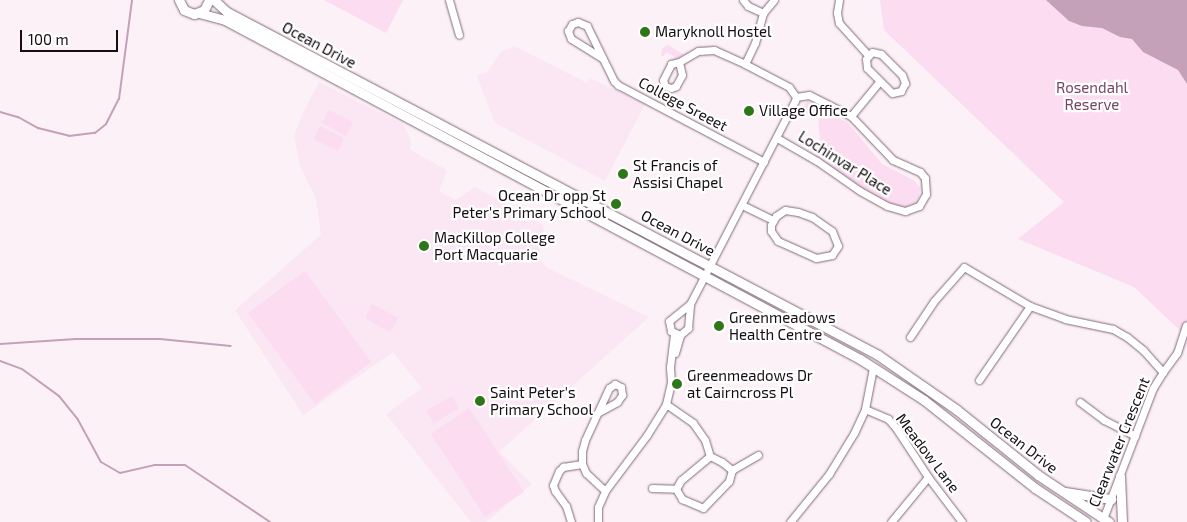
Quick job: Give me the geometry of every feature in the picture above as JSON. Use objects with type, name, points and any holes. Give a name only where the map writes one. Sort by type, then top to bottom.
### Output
[{"type":"main road","points":[[199,13],[207,7],[209,0]]},
{"type":"main road","name":"Ocean Drive","points":[[214,0],[227,12],[878,355],[957,410],[1060,490],[1104,521]]},
{"type":"main road","name":"Ocean Drive","points":[[179,1],[187,12],[226,20],[825,339],[924,400],[1035,488],[1086,522]]},
{"type":"main road","points":[[1120,476],[1122,522]]},
{"type":"main road","points":[[1060,490],[1088,497],[1110,499]]},
{"type":"street","points":[[449,0],[459,35]]},
{"type":"street","points":[[743,0],[748,6],[763,13]]},
{"type":"street","points":[[746,64],[756,43],[763,13],[774,0]]},
{"type":"street","points":[[839,0],[837,13],[839,24],[868,55]]},
{"type":"street","points":[[578,22],[587,26],[601,52],[602,58],[571,39],[568,31],[572,24],[578,22]]},
{"type":"street","points":[[675,63],[698,51],[714,50],[784,84],[796,97]]},
{"type":"street","points":[[876,52],[881,54],[902,75],[905,83],[904,88],[897,93],[892,93],[879,82],[867,68],[865,63],[868,55],[876,52]]},
{"type":"street","name":"College Sreeet","points":[[602,58],[618,85],[764,162]]},
{"type":"street","points":[[851,116],[879,82]]},
{"type":"street","name":"Lochinvar Place","points":[[690,304],[764,162],[794,106],[796,97],[809,95],[851,116],[893,160],[920,172],[925,178],[926,194],[919,206],[906,211],[887,206],[860,192],[818,161],[777,138]]},
{"type":"street","points":[[742,205],[773,220]]},
{"type":"street","points":[[785,210],[798,212],[812,218],[836,235],[838,246],[836,251],[827,258],[816,258],[783,245],[774,237],[772,231],[773,220],[780,212],[785,210]]},
{"type":"street","name":"Clearwater Crescent","points":[[910,337],[934,301],[964,267],[1030,306],[1065,319],[1100,326],[1121,333],[1143,350],[1163,372]]},
{"type":"street","points":[[677,334],[668,324],[672,318],[679,315],[690,304]]},
{"type":"street","points":[[677,334],[687,330],[690,304]]},
{"type":"street","points":[[979,380],[1030,306]]},
{"type":"street","points":[[679,315],[687,320]]},
{"type":"street","name":"Clearwater Crescent","points":[[1104,521],[1110,499],[1154,388],[1163,372],[1178,353],[1186,325]]},
{"type":"street","points":[[598,522],[598,507],[605,491],[647,435],[666,404],[672,382],[671,370],[677,334]]},
{"type":"street","points":[[790,522],[840,457],[865,409],[872,381],[873,368]]},
{"type":"street","points":[[1080,402],[1104,420],[1135,436]]},
{"type":"street","points":[[666,404],[693,423],[704,440],[710,456],[732,470]]},
{"type":"street","name":"Meadow Lane","points":[[865,409],[888,420],[896,428],[928,477],[962,522]]},
{"type":"street","points":[[599,412],[584,440],[582,464],[590,478],[605,491]]},
{"type":"street","points":[[676,489],[682,499],[703,508],[729,481],[732,470],[758,455]]},
{"type":"street","points":[[676,489],[681,480],[710,456]]},
{"type":"street","points":[[571,522],[566,506],[555,491],[553,484],[563,467],[582,464]]},
{"type":"street","points":[[891,522],[928,477]]},
{"type":"street","points":[[652,488],[676,489]]},
{"type":"shaded area","points":[[1046,0],[1187,0],[1187,84],[1178,70],[1143,52],[1132,39],[1120,37],[1102,28],[1082,26],[1069,21]]},
{"type":"shaded area","points":[[514,46],[587,83],[590,78],[645,104],[605,181],[495,123],[477,76],[488,71],[501,52]]},
{"type":"shaded area","name":"MacKillop College Port Macquarie","points":[[319,82],[403,124],[411,141],[410,150],[447,170],[439,191],[456,200],[475,187],[543,225],[544,234],[538,258],[548,268],[649,317],[499,452],[532,484],[486,522],[471,522],[386,414],[422,388],[393,352],[303,415],[235,310],[321,235],[316,199],[300,166],[294,136]]},
{"type":"green space","points":[[324,0],[403,0],[386,33]]},
{"type":"green space","name":"Rosendahl Reserve","points":[[880,0],[1187,0],[1187,337],[1134,287],[1018,239],[1064,202],[884,30]]},
{"type":"green space","points":[[667,45],[684,55],[672,62],[675,57],[666,52],[663,57],[661,55],[662,49]]},
{"type":"green space","points":[[807,101],[848,123],[882,164],[915,181],[920,188],[919,197],[914,206],[906,210],[882,204],[815,157],[825,144],[820,140],[818,113],[800,114]]},
{"type":"green space","points":[[329,110],[353,122],[346,136],[322,123]]},
{"type":"green space","points":[[320,126],[344,138],[338,151],[314,139]]},
{"type":"green space","points":[[305,271],[371,362],[315,404],[248,313]]},
{"type":"green space","points":[[372,304],[398,318],[390,332],[365,318]]},
{"type":"green space","points":[[452,396],[459,408],[434,423],[426,411]]},
{"type":"green space","points":[[469,408],[524,492],[485,517],[431,434]]},
{"type":"waterway","points":[[0,112],[18,117],[38,128],[69,136],[95,133],[106,124],[119,99],[132,0]]},
{"type":"waterway","points":[[0,344],[76,339],[160,339],[231,346]]},
{"type":"waterway","points":[[0,361],[22,369],[59,396],[77,418],[101,462],[120,473],[154,465],[185,465],[270,522]]},
{"type":"place","name":"Maryknoll Hostel","points":[[645,32]]},
{"type":"place","name":"Village Office","points":[[749,111]]},
{"type":"place","name":"St Francis of Assisi Chapel","points":[[623,174]]},
{"type":"place","name":"Ocean Dr opp St Peter's Primary School","points":[[616,204]]},
{"type":"place","name":"MacKillop College Port Macquarie","points":[[424,246]]},
{"type":"place","name":"Greenmeadows Health Centre","points":[[719,326]]},
{"type":"place","name":"Greenmeadows Dr at Cairncross Pl","points":[[677,384]]},
{"type":"place","name":"Saint Peter's Primary School","points":[[480,401]]}]
